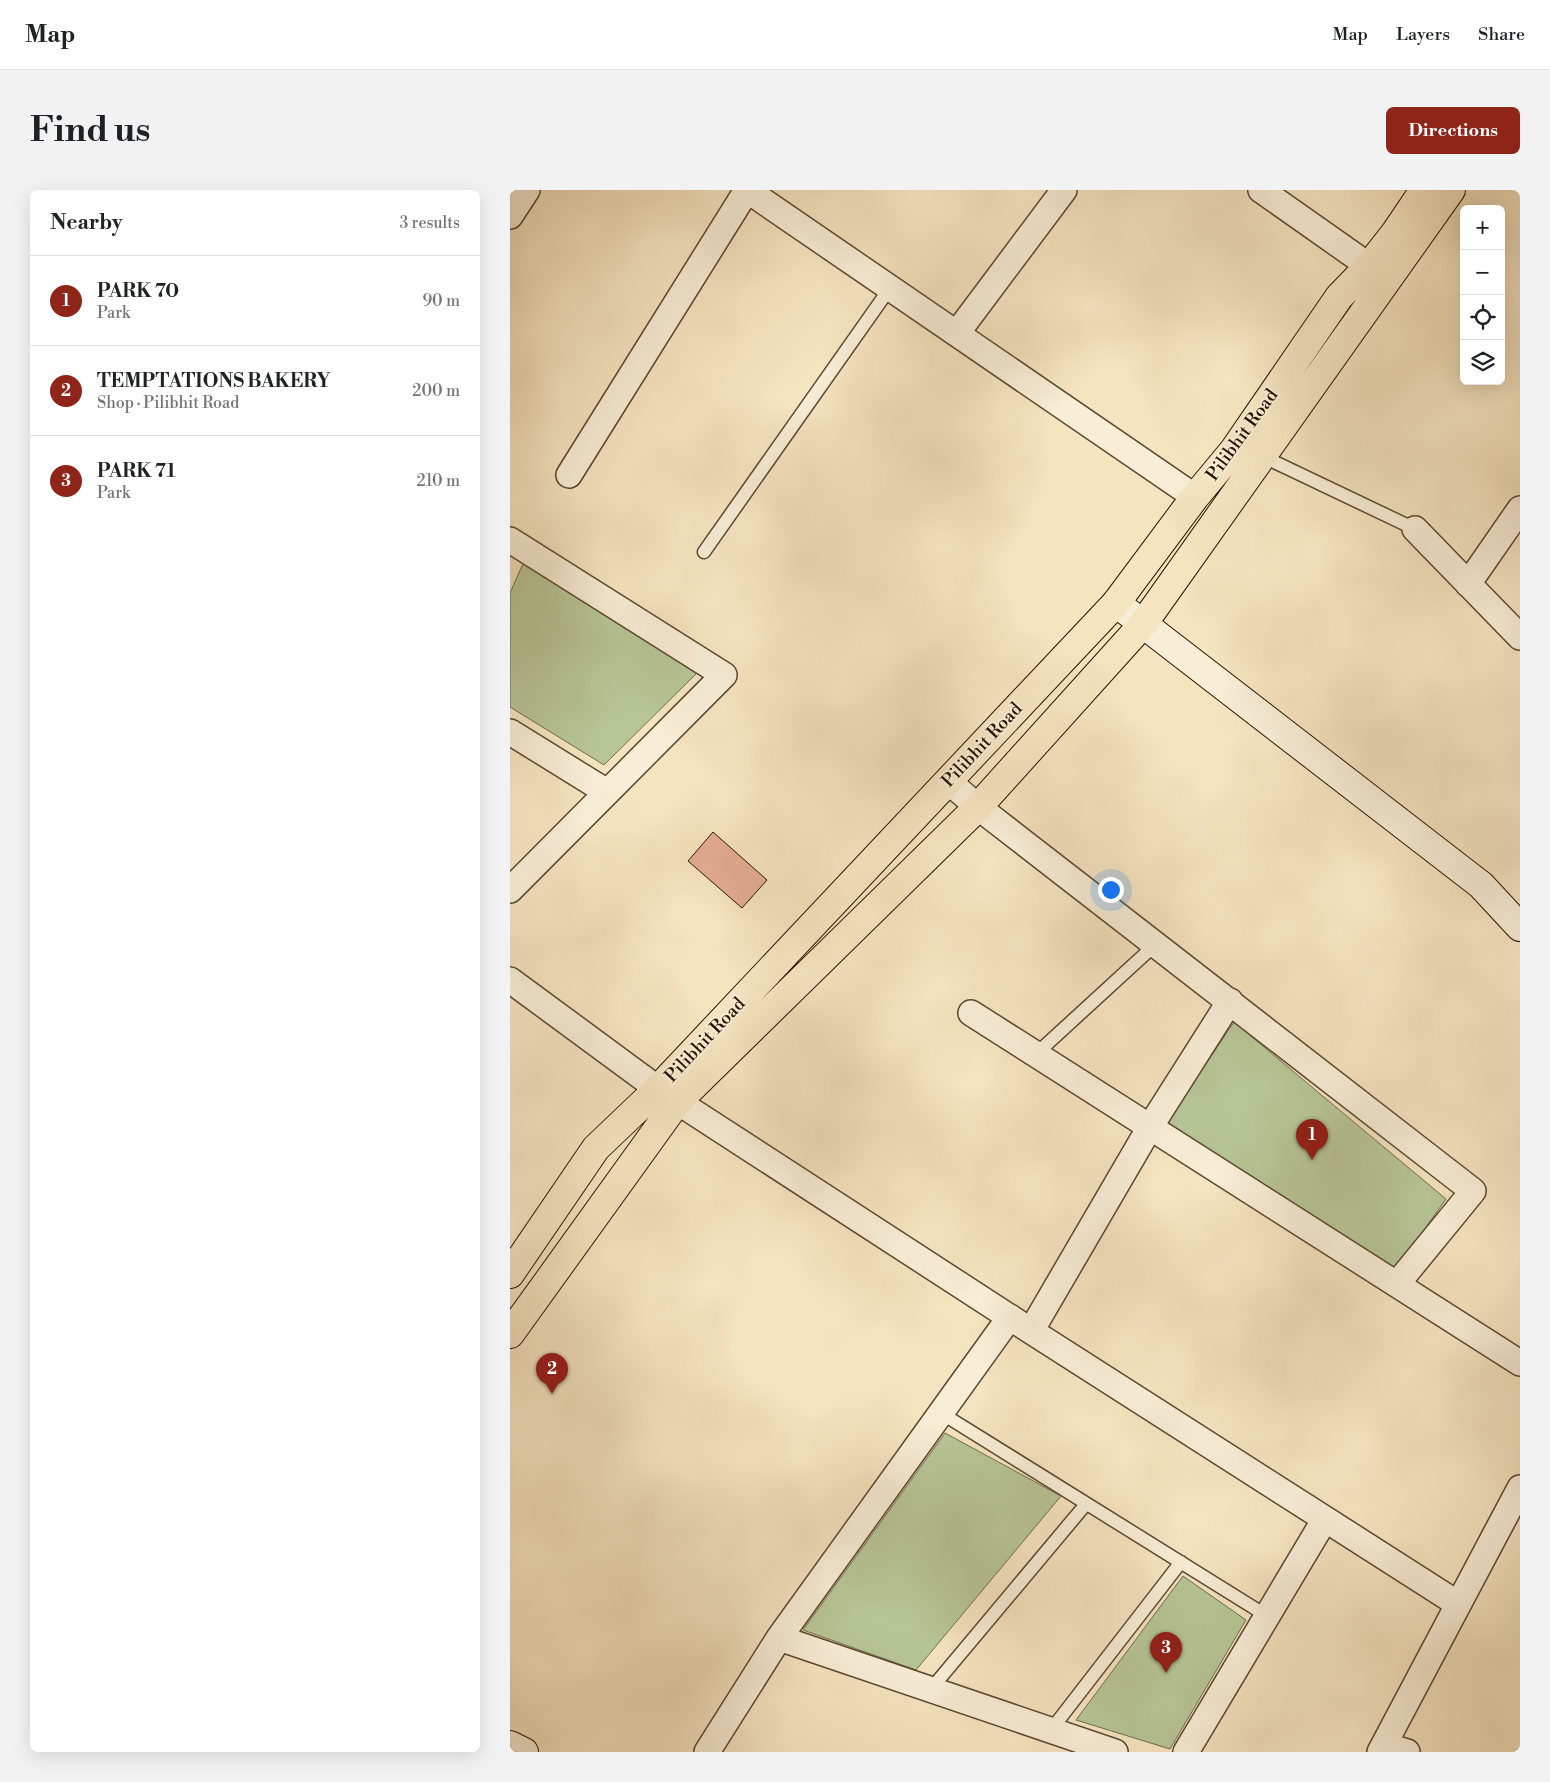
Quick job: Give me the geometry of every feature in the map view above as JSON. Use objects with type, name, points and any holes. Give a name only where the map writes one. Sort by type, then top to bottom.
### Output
[{"type":"highway","name":"Pilibhit Road","points":[[510,1274],[596,1148],[668,1096],[948,781],[1116,603],[1195,497],[1234,450],[1339,297],[1369,266],[1395,233],[1424,190]]},
{"type":"highway","points":[[510,1334],[668,1096],[978,807],[1143,624],[1451,190]]},
{"type":"street","points":[[510,216],[527,190]]},
{"type":"street","points":[[569,475],[747,190],[1195,497]]},
{"type":"street","points":[[957,333],[1064,190]]},
{"type":"street","points":[[1261,190],[1369,266]]},
{"type":"street","points":[[1468,584],[1520,509]]},
{"type":"street","points":[[1415,530],[1520,636]]},
{"type":"street","points":[[510,890],[724,675],[513,548]]},
{"type":"street","points":[[1116,603],[1481,885],[1520,927]]},
{"type":"street","points":[[510,732],[607,792]]},
{"type":"street","points":[[948,781],[978,807],[1473,1191],[1396,1284]]},
{"type":"street","points":[[510,980],[668,1096],[1458,1604]]},
{"type":"street","points":[[1031,1331],[1150,1127],[1230,1001]]},
{"type":"street","points":[[971,1013],[1520,1363]]},
{"type":"street","points":[[707,1752],[779,1638],[1010,1317]]},
{"type":"street","points":[[1407,1752],[1382,1748],[1520,1488]]},
{"type":"street","points":[[1186,1752],[1325,1519]]},
{"type":"street","points":[[779,1638],[1115,1752]]},
{"type":"street","points":[[510,1745],[524,1752]]},
{"type":"lane","points":[[704,552],[890,288]]},
{"type":"lane","points":[[1262,456],[1415,530]]},
{"type":"lane","points":[[1036,1054],[1156,944]]},
{"type":"lane","points":[[941,1413],[1267,1616]]},
{"type":"lane","points":[[930,1689],[1086,1504]]},
{"type":"lane","points":[[1051,1730],[1181,1562]]},
{"type":"green space","points":[[525,559],[699,671],[604,765],[510,707],[510,593]]},
{"type":"green space","points":[[1234,1022],[1446,1199],[1394,1272],[1167,1122]]},
{"type":"green space","points":[[945,1433],[1061,1496],[916,1670],[803,1630]]},
{"type":"green space","points":[[1183,1576],[1246,1620],[1170,1749],[1076,1720]]},
{"type":"building","points":[[713,832],[767,880],[742,908],[688,861]]},
{"type":"place","name":"PARK 70","points":[[1312,1160]]},
{"type":"place","name":"TEMPTATIONS BAKERY","points":[[552,1394]]},
{"type":"place","name":"PARK 71","points":[[1166,1673]]}]
